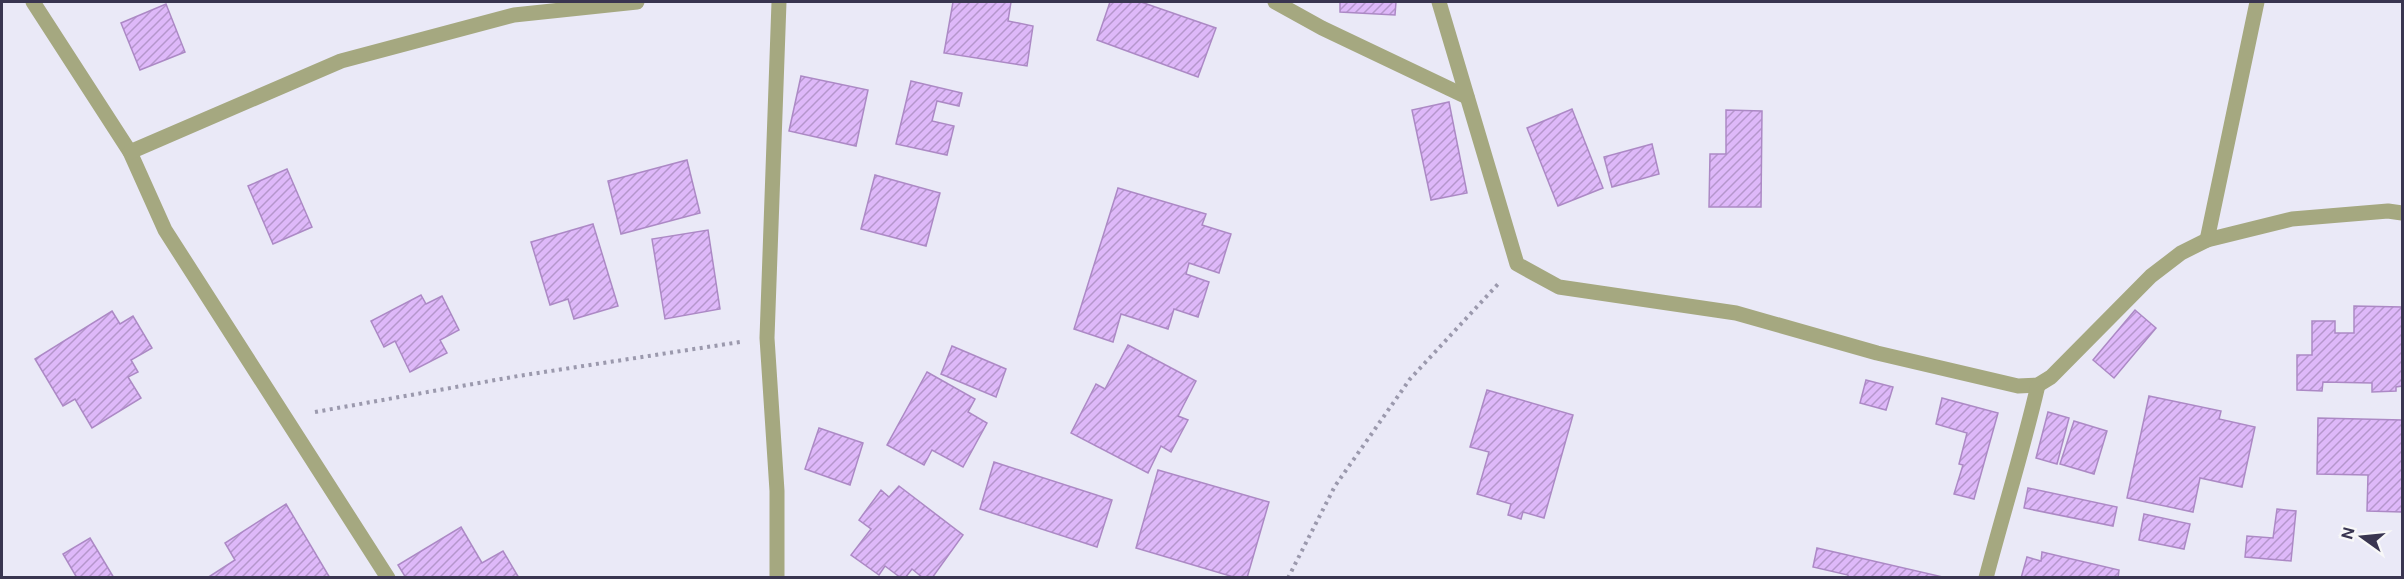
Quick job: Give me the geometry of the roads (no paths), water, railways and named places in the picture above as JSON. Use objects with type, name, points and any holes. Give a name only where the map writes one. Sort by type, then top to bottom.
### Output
[{"type":"street","points":[[33,2],[130,152],[165,230],[388,578]]},
{"type":"street","points":[[130,152],[341,61],[514,15],[637,2]]},
{"type":"street","points":[[777,578],[777,491],[767,338],[779,2]]},
{"type":"street","points":[[1275,2],[1322,28],[1467,97]]},
{"type":"street","points":[[1439,2],[1517,264],[1559,287],[1736,313],[1877,353],[2018,386],[2038,385],[2051,377],[2151,276],[2181,253],[2207,240],[2292,219],[2388,211],[2403,213]]},
{"type":"street","points":[[2207,240],[2257,2]]},
{"type":"street","points":[[1986,578],[2024,448],[2038,385]]}]
